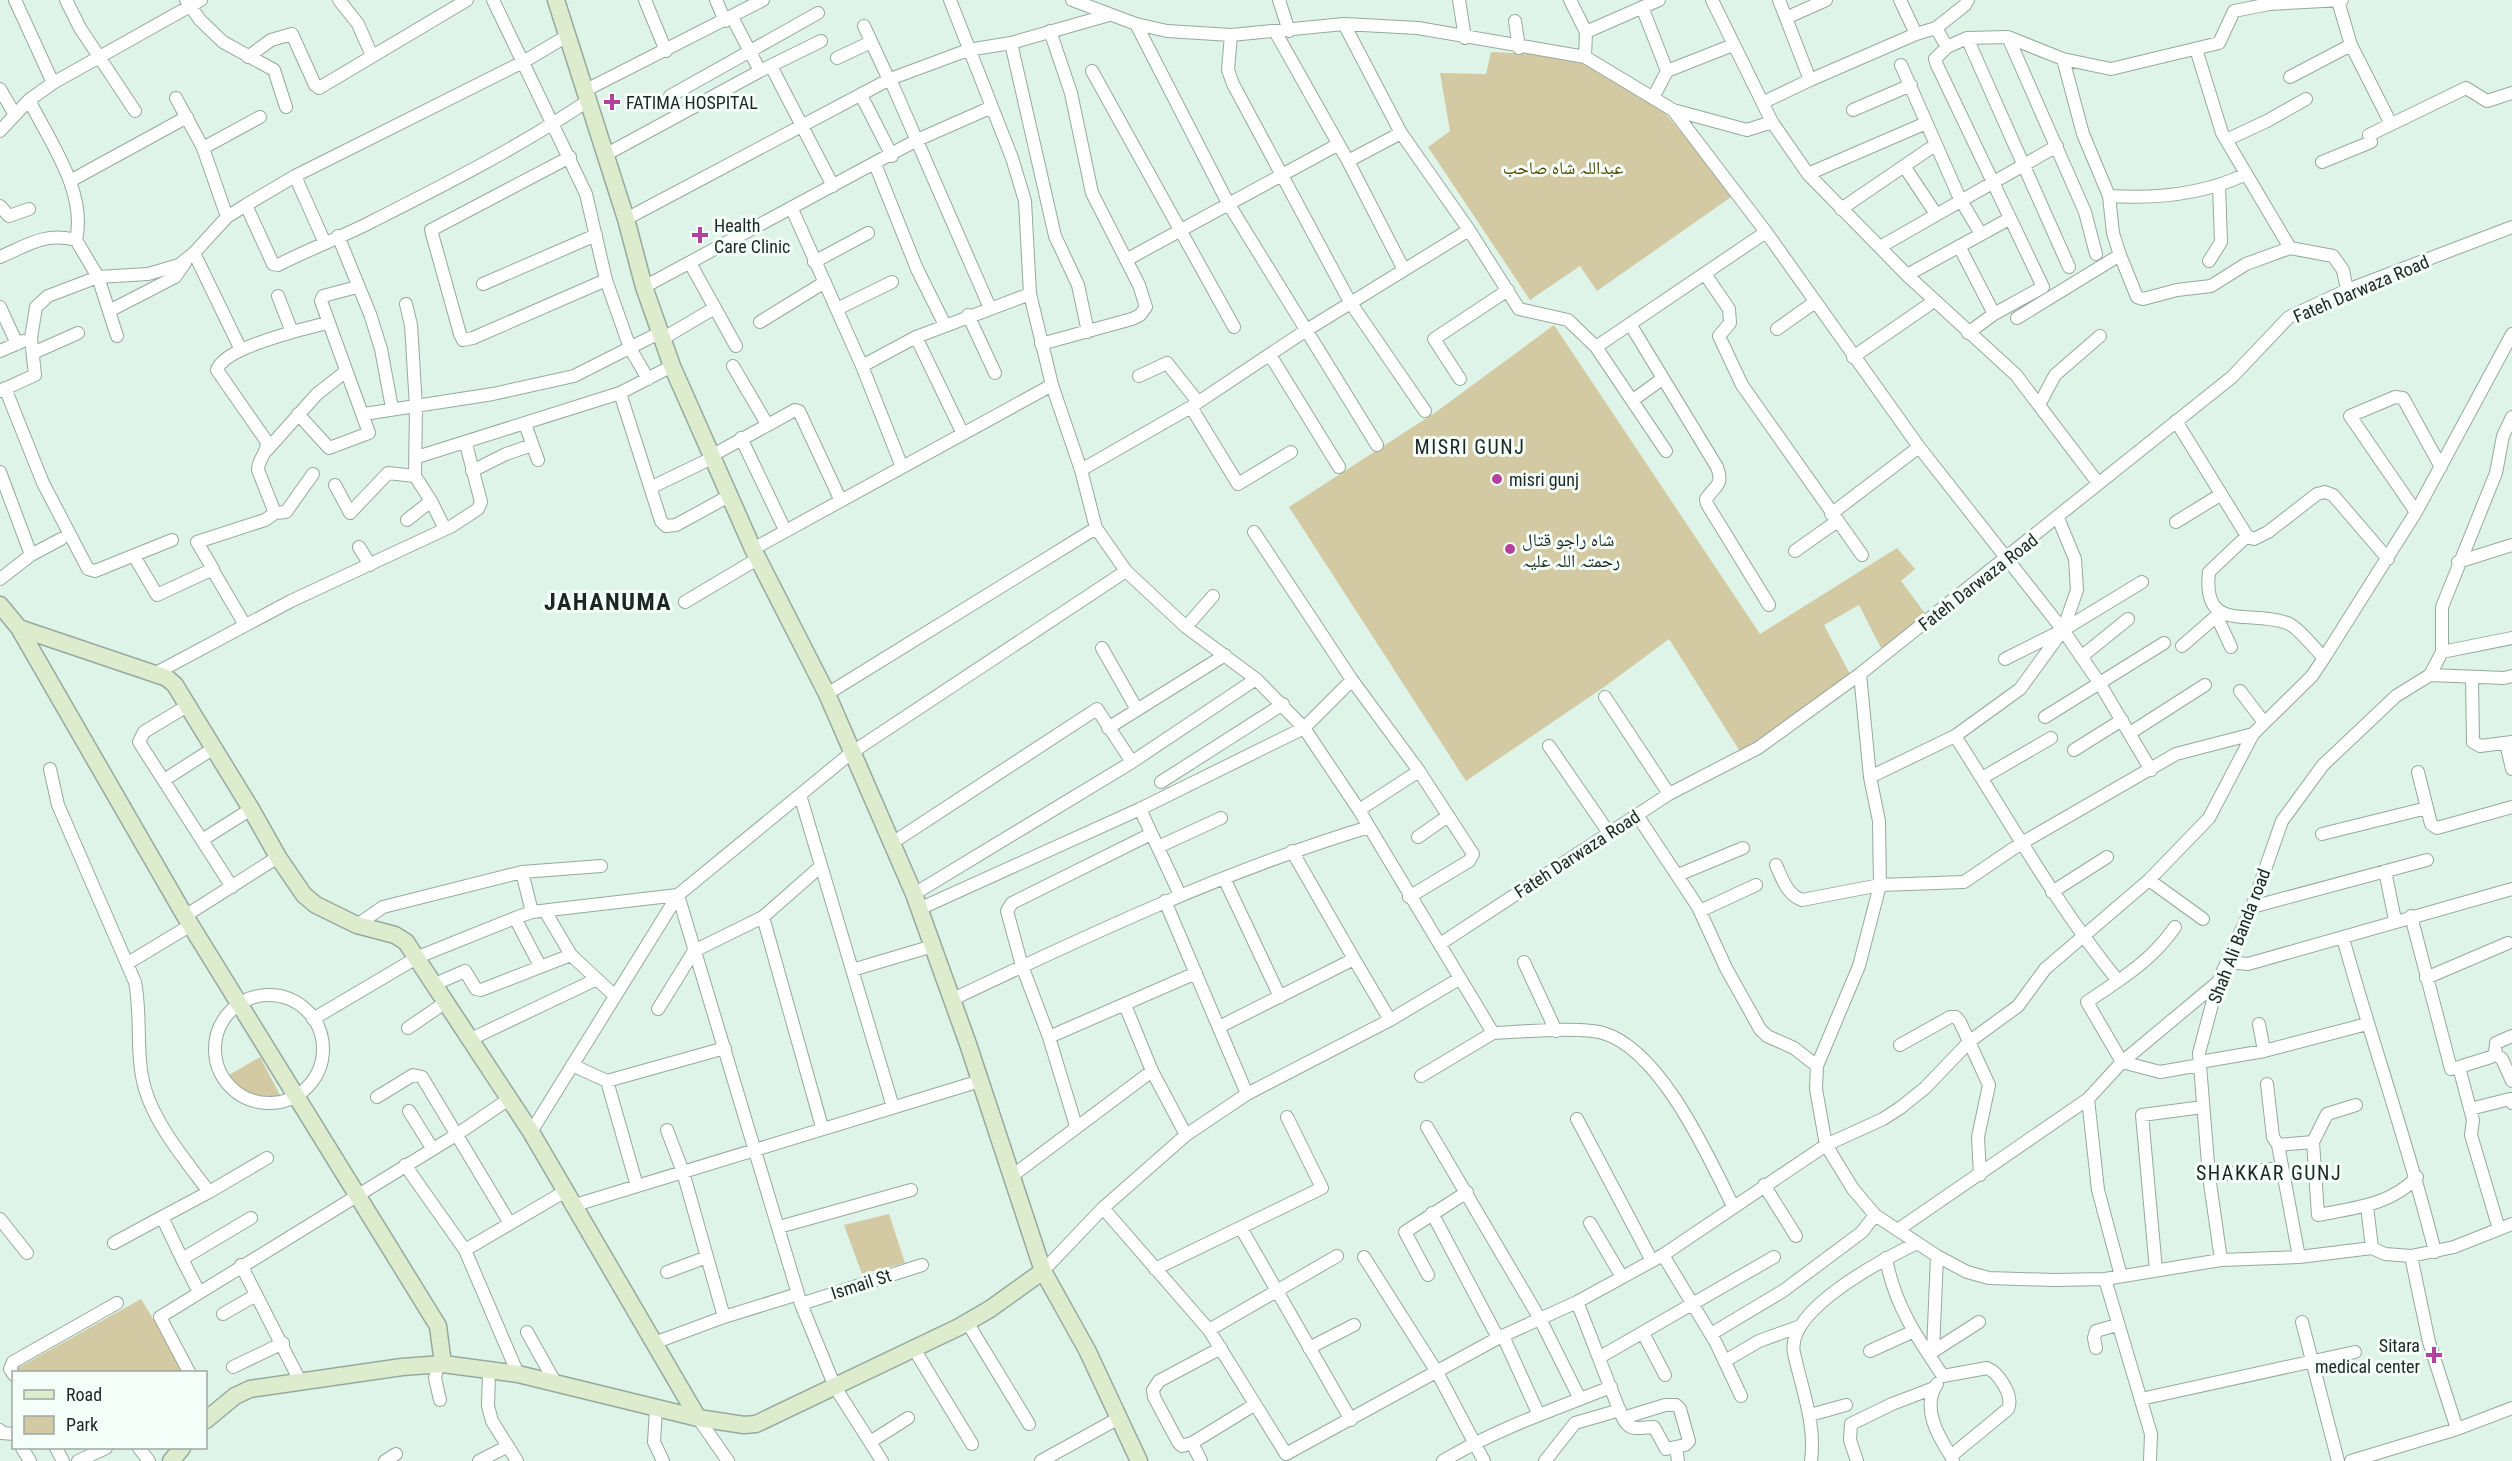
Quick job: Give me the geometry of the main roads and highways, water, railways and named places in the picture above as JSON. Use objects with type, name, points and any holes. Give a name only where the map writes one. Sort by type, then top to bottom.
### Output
[{"type":"place","name":"FATIMA HOSPITAL","points":[[612,102]]},
{"type":"place","name":"Health Care Clinic","points":[[700,235]]},
{"type":"place","name":"misri gunj","points":[[1497,479]]},
{"type":"place","name":"شاہ راجو قتال رحمتہ اللہ علیہ","points":[[1510,549]]},
{"type":"place","name":"Sitara medical center","points":[[2434,1355]]},
{"type":"district","name":"MISRI GUNJ","points":[[1470,447]]},
{"type":"district","name":"JAHANUMA","points":[[608,602]]},
{"type":"district","name":"SHAKKAR GUNJ","points":[[2269,1173]]},
{"type":"park label","name":"عبداللہ شاہ صاحب","points":[[1563,167]]}]
